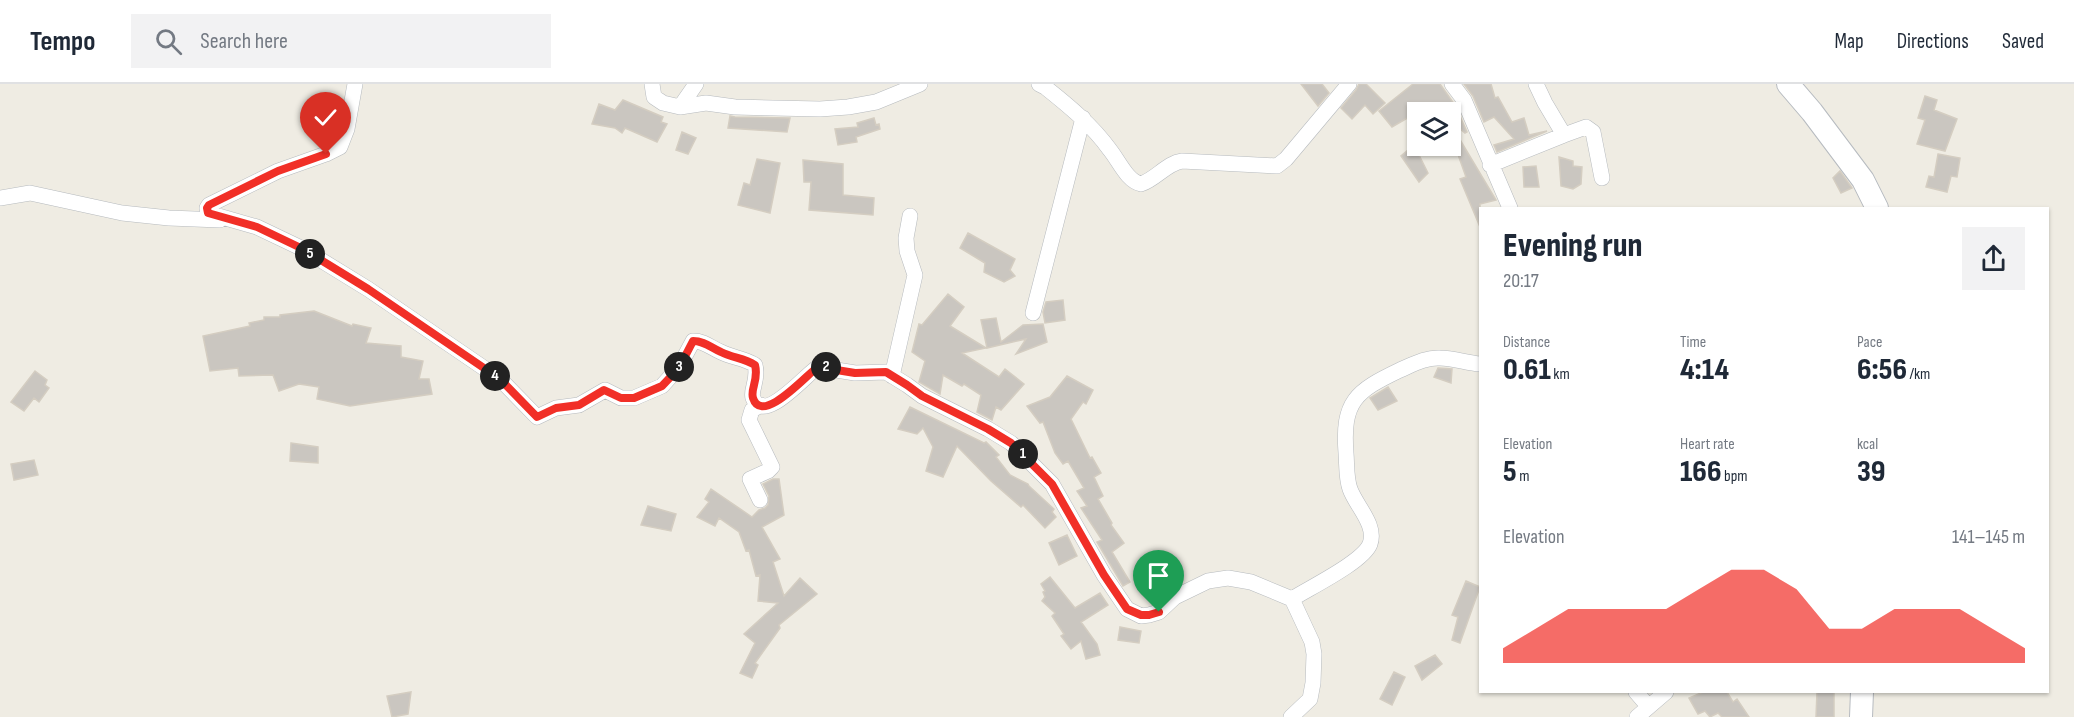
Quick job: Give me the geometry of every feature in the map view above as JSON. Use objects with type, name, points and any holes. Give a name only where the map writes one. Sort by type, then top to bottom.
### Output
[{"type":"main road","points":[[1788,84],[1863,180],[1876,207]]},
{"type":"main road","points":[[1861,717],[1863,693]]},
{"type":"street","points":[[355,84],[347,129],[340,147],[278,171],[209,205],[208,213],[257,227],[303,249],[368,289],[500,379],[537,417],[556,408],[579,405],[604,390],[621,398],[634,398],[662,386],[679,368],[691,342],[696,340],[728,355],[744,358],[755,365],[758,374],[752,395],[755,402],[761,405],[769,405],[785,396],[818,367],[855,373],[886,372],[922,396],[1011,443],[1028,459],[1052,484],[1104,575],[1127,609],[1141,615],[1159,612],[1175,597],[1208,581],[1228,578],[1251,582],[1292,598],[1312,642],[1314,654],[1310,699],[1291,717]]},
{"type":"street","points":[[652,84],[654,97],[663,103],[680,107],[706,104],[735,107],[820,108],[848,107],[876,102],[920,84]]},
{"type":"street","points":[[680,107],[696,84]]},
{"type":"street","points":[[1039,84],[1083,118],[1134,182],[1141,184],[1158,176],[1172,164],[1182,161],[1277,166],[1286,159],[1349,84]]},
{"type":"street","points":[[1452,84],[1464,100],[1510,207]]},
{"type":"street","points":[[1536,84],[1564,135]]},
{"type":"street","points":[[1033,314],[1083,118]]},
{"type":"street","points":[[1490,165],[1586,127],[1593,132],[1602,178]]},
{"type":"street","points":[[0,198],[30,193],[122,213],[169,218],[232,220]]},
{"type":"street","points":[[892,376],[915,275],[907,251],[906,238],[910,216]]},
{"type":"street","points":[[1292,598],[1359,559],[1370,544],[1370,528],[1350,490],[1348,478],[1345,442],[1347,418],[1352,402],[1370,384],[1417,363],[1438,357],[1479,364]]},
{"type":"street","points":[[760,500],[750,479],[772,467],[749,420],[753,410],[761,405]]},
{"type":"street","points":[[1636,693],[1642,712],[1665,693]]},
{"type":"building","points":[[1301,84],[1322,84],[1329,93],[1318,106]]},
{"type":"building","points":[[1359,84],[1366,84],[1385,103],[1373,114],[1365,105],[1352,119],[1341,108]]},
{"type":"building","points":[[1413,84],[1440,84],[1453,102],[1407,102],[1407,118],[1392,127],[1379,111]]},
{"type":"building","points":[[1464,84],[1491,84],[1495,98],[1498,97],[1512,122],[1524,118],[1529,135],[1547,131],[1497,152],[1494,145],[1514,139],[1494,117],[1484,122],[1473,96]]},
{"type":"building","points":[[1925,96],[1937,100],[1934,110],[1957,119],[1945,151],[1917,144],[1925,120],[1918,118]]},
{"type":"building","points":[[623,100],[663,117],[661,122],[667,124],[657,142],[625,128],[622,133],[615,128],[592,124],[599,104],[615,110]]},
{"type":"building","points":[[730,116],[790,118],[787,132],[728,128]]},
{"type":"building","points":[[874,118],[880,129],[856,137],[857,142],[838,145],[835,129],[858,127],[857,123]]},
{"type":"building","points":[[1461,118],[1467,132],[1461,130]]},
{"type":"building","points":[[682,132],[696,138],[688,154],[676,150]]},
{"type":"building","points":[[1461,141],[1496,200],[1480,204],[1479,225],[1460,179],[1466,177],[1458,156],[1461,156]]},
{"type":"building","points":[[1407,151],[1407,156],[1420,156],[1428,173],[1419,182],[1401,156]]},
{"type":"building","points":[[1938,154],[1960,158],[1957,177],[1951,176],[1947,192],[1926,187],[1929,176],[1934,177]]},
{"type":"building","points":[[1559,157],[1573,161],[1573,166],[1582,167],[1581,184],[1573,189],[1561,186]]},
{"type":"building","points":[[757,159],[780,163],[770,213],[738,205],[744,183],[750,185]]},
{"type":"building","points":[[803,160],[843,164],[843,195],[874,198],[873,215],[809,210],[811,182],[804,182]]},
{"type":"building","points":[[1536,166],[1539,187],[1524,187],[1523,167]]},
{"type":"building","points":[[1840,171],[1852,188],[1841,193],[1833,178]]},
{"type":"building","points":[[968,233],[1015,259],[1010,270],[1015,276],[1004,282],[984,272],[985,263],[960,248]]},
{"type":"building","points":[[948,294],[964,307],[950,326],[986,348],[962,353],[999,377],[1005,369],[1024,384],[1001,410],[996,407],[992,420],[977,412],[981,395],[964,384],[962,386],[943,375],[940,394],[919,382],[925,361],[912,352],[919,324],[922,325]]},
{"type":"building","points":[[1063,300],[1065,320],[1045,323],[1043,312],[1046,302]]},
{"type":"building","points":[[314,311],[352,326],[353,324],[371,328],[366,343],[401,346],[401,357],[423,361],[419,379],[429,379],[432,394],[350,406],[317,399],[319,387],[299,384],[279,391],[273,375],[239,376],[238,368],[210,371],[203,336],[250,326],[249,323],[264,320],[264,317],[280,317],[280,315]]},
{"type":"building","points":[[996,318],[1001,342],[1023,325],[1043,324],[1047,342],[1016,354],[1026,339],[987,348],[981,320]]},
{"type":"building","points":[[1438,368],[1452,369],[1451,383],[1434,377]]},
{"type":"building","points":[[35,371],[47,380],[45,385],[49,388],[39,402],[34,398],[24,411],[11,402]]},
{"type":"building","points":[[1067,376],[1093,390],[1086,404],[1083,402],[1071,419],[1090,458],[1092,457],[1101,473],[1094,477],[1103,496],[1098,499],[1111,525],[1124,543],[1112,552],[1130,582],[1123,586],[1097,542],[1102,540],[1081,508],[1087,506],[1077,491],[1084,488],[1068,461],[1063,464],[1055,453],[1043,422],[1040,423],[1027,406],[1050,397]]},
{"type":"building","points":[[1388,387],[1397,401],[1378,410],[1370,398]]},
{"type":"building","points":[[910,407],[986,442],[999,455],[996,457],[1010,475],[1028,484],[1054,509],[1052,512],[1056,517],[1045,528],[1023,505],[1021,507],[991,481],[957,446],[943,477],[926,471],[933,447],[923,428],[917,434],[898,429]]},
{"type":"building","points":[[291,443],[318,447],[318,463],[290,461]]},
{"type":"building","points":[[34,460],[38,475],[14,480],[11,464]]},
{"type":"building","points":[[779,479],[784,515],[762,527],[780,559],[773,562],[784,596],[800,578],[817,594],[779,625],[780,628],[755,663],[758,665],[752,678],[740,673],[755,643],[744,634],[778,603],[758,601],[760,575],[756,576],[749,550],[746,551],[739,532],[719,518],[715,526],[697,517],[709,502],[705,499],[711,489],[752,517],[768,505],[769,496],[763,484]]},
{"type":"building","points":[[648,506],[676,514],[671,531],[641,525]]},
{"type":"building","points":[[1067,535],[1077,556],[1059,565],[1049,543]]},
{"type":"building","points":[[1050,577],[1075,608],[1100,593],[1108,605],[1081,622],[1097,644],[1100,655],[1086,659],[1081,641],[1071,649],[1061,636],[1064,634],[1052,616],[1055,613],[1042,601],[1045,591],[1041,584]]},
{"type":"building","points":[[1466,581],[1479,587],[1460,643],[1452,640],[1458,617],[1452,615]]},
{"type":"building","points":[[1120,627],[1141,631],[1139,643],[1118,640]]},
{"type":"building","points":[[1435,655],[1442,664],[1422,680],[1415,666]]},
{"type":"building","points":[[1394,672],[1405,677],[1392,705],[1380,699]]},
{"type":"building","points":[[411,692],[408,714],[392,717],[387,696]]},
{"type":"building","points":[[1701,693],[1728,693],[1733,702],[1737,699],[1749,717],[1722,717],[1718,713],[1710,717],[1705,711],[1698,714],[1689,698]]},
{"type":"building","points":[[1817,693],[1834,693],[1834,717],[1816,717]]},
{"type":"route","points":[[326,154],[278,171],[209,205],[207,211],[210,215],[257,227],[303,249],[368,289],[500,379],[537,417],[556,408],[586,403],[604,390],[621,398],[634,398],[662,386],[679,368],[691,342],[696,340],[728,355],[744,358],[755,365],[758,374],[752,395],[755,402],[761,405],[769,405],[785,396],[818,367],[855,373],[886,372],[922,396],[1011,443],[1052,484],[1104,575],[1127,609],[1141,615],[1159,612]]}]
